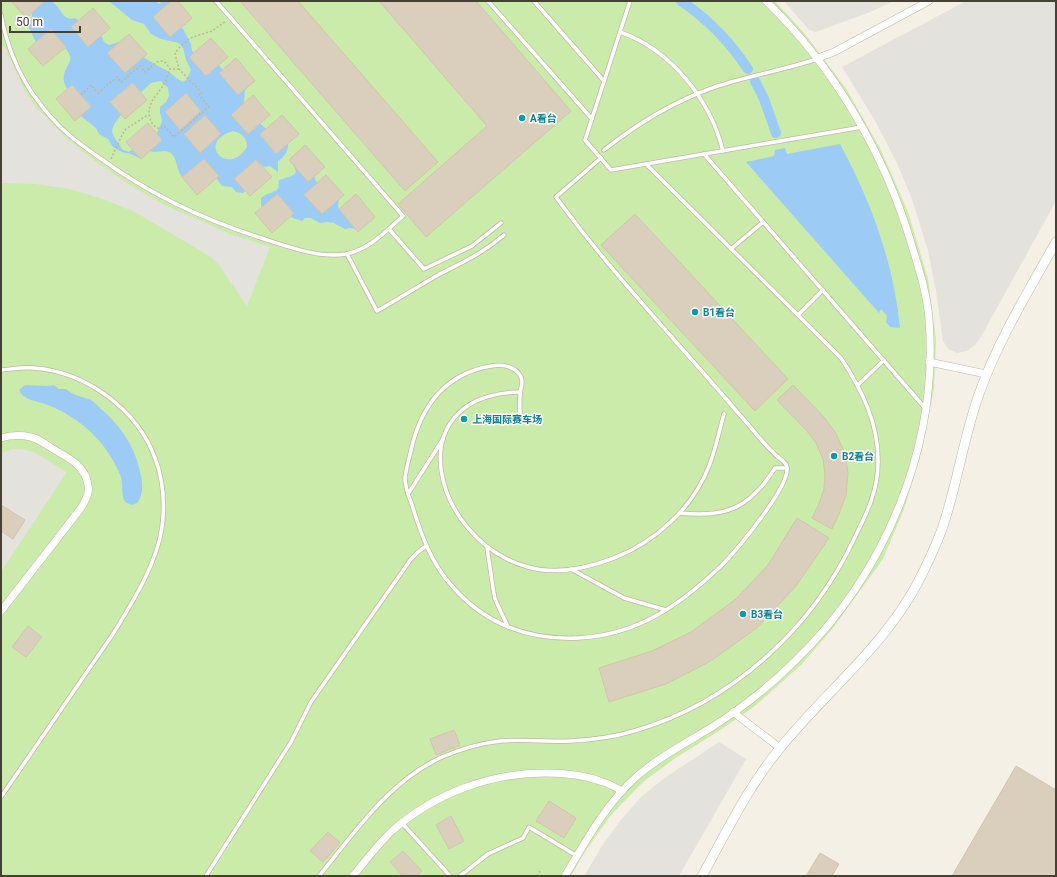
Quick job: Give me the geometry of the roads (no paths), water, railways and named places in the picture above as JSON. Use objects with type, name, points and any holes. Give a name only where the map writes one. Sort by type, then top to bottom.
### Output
[{"type":"street","points":[[565,876],[603,814],[622,791],[653,764],[734,712],[774,680],[795,661],[837,615],[856,589],[873,560],[890,525],[908,485],[918,447],[925,408],[929,362],[928,318],[920,271],[907,228],[894,191],[863,127],[818,58],[797,33],[766,1]]},
{"type":"street","points":[[818,58],[834,52],[929,1]]},
{"type":"street","points":[[702,876],[744,802],[780,748],[865,655],[899,612],[915,587],[931,556],[942,528],[977,400],[986,374],[998,346],[1056,242]]},
{"type":"street","points":[[929,362],[986,374]]},
{"type":"street","points":[[1,438],[16,435],[33,438],[43,442],[77,465],[82,470],[88,484],[87,497],[81,508],[1,611]]},
{"type":"street","points":[[734,712],[780,748]]},
{"type":"street","points":[[353,876],[373,850],[402,823],[424,808],[454,792],[485,780],[516,774],[572,774],[604,782],[622,791]]},
{"type":"lane","points":[[1,15],[2,29],[18,67],[33,94],[43,108],[67,134],[125,176],[169,202],[191,212],[247,234],[301,250],[335,255],[347,254],[367,246],[378,239],[403,216],[216,1]]},
{"type":"lane","points":[[488,1],[592,119]]},
{"type":"lane","points":[[534,1],[604,81]]},
{"type":"lane","points":[[630,1],[585,140],[611,170],[863,127]]},
{"type":"lane","points":[[620,32],[640,41],[662,55],[680,72],[697,94],[711,116],[723,151]]},
{"type":"lane","points":[[604,150],[648,119],[680,101],[731,82],[799,65],[818,58]]},
{"type":"lane","points":[[704,154],[925,408]]},
{"type":"lane","points":[[520,416],[520,392],[522,383],[520,376],[514,370],[501,365],[478,369],[461,376],[446,386],[428,406],[416,429],[405,478],[408,494],[420,533],[445,578],[466,601],[490,619],[527,633],[554,637],[577,638],[596,636],[621,631],[653,619],[707,579],[740,546],[767,509],[782,484],[787,468],[786,464],[770,449],[692,358],[591,245],[556,197],[601,158]]},
{"type":"lane","points":[[319,876],[388,793],[415,772],[443,756],[463,749],[498,741],[570,741],[600,738],[634,732],[672,718],[702,704],[722,691],[765,659],[797,626],[826,590],[843,560],[870,505],[876,486],[878,462],[877,442],[868,406],[858,385],[841,358],[646,164]]},
{"type":"lane","points":[[731,249],[763,222]]},
{"type":"lane","points":[[389,229],[424,269],[472,246],[501,223]]},
{"type":"lane","points":[[347,254],[377,312],[441,274],[485,251],[504,235]]},
{"type":"lane","points":[[798,315],[823,290]]},
{"type":"lane","points":[[858,385],[884,360]]},
{"type":"lane","points":[[1,370],[32,367],[63,373],[96,388],[116,403],[135,422],[150,445],[156,458],[162,486],[163,515],[160,538],[156,552],[144,580],[124,617],[1,796]]},
{"type":"lane","points":[[408,494],[460,412],[469,404],[493,394],[520,392]]},
{"type":"lane","points":[[444,437],[440,458],[443,483],[455,512],[464,525],[487,547],[515,563],[528,568],[558,570],[571,569],[601,562],[625,554],[643,544],[661,531],[680,512],[693,497],[710,466],[724,414]]},
{"type":"lane","points":[[680,512],[700,515],[734,508],[743,504],[760,490],[775,468],[787,468]]},
{"type":"lane","points":[[206,876],[291,742],[311,702],[411,559],[426,546]]},
{"type":"lane","points":[[487,547],[493,588],[508,627]]},
{"type":"lane","points":[[571,569],[624,598],[666,610]]},
{"type":"lane","points":[[402,823],[450,876]]},
{"type":"lane","points":[[460,876],[488,854],[523,838],[529,827],[577,856]]},
{"type":"water","points":[[45,1],[52,1],[62,14],[71,19],[75,18],[101,35],[104,42],[109,45],[122,41],[108,53],[125,73],[143,57],[168,71],[183,82],[186,80],[191,70],[186,60],[183,48],[179,43],[161,39],[151,34],[144,24],[132,20],[109,1],[156,1],[159,4],[162,1],[171,1],[153,17],[170,37],[182,27],[194,53],[189,57],[206,76],[219,65],[223,70],[219,73],[238,95],[245,89],[244,103],[231,115],[248,134],[260,123],[266,129],[260,135],[276,154],[288,143],[286,154],[278,161],[278,172],[270,166],[264,167],[256,160],[235,179],[245,191],[243,193],[236,192],[232,187],[222,186],[216,178],[219,176],[204,159],[182,177],[172,154],[166,151],[150,151],[162,140],[157,133],[162,121],[160,107],[166,102],[169,96],[168,88],[161,81],[151,83],[141,92],[132,83],[110,102],[121,115],[116,121],[112,130],[114,137],[123,150],[129,152],[132,150],[141,159],[113,147],[108,139],[99,134],[96,128],[81,116],[91,106],[72,85],[67,89],[64,83],[64,73],[69,63],[70,56],[51,29],[36,42],[28,26],[32,13]],"holes":[[[233,131],[245,139],[247,147],[239,156],[231,159],[224,158],[219,155],[216,149],[216,142],[222,136]]]},
{"type":"water","points":[[840,144],[862,188],[887,257],[897,304],[900,328],[890,327],[886,322],[887,316],[881,309],[879,313],[746,162],[774,156],[775,150],[785,148],[787,154]]},
{"type":"water","points":[[294,166],[314,176],[317,183],[304,195],[322,214],[339,199],[339,209],[355,229],[345,229],[334,223],[320,223],[311,218],[305,218],[302,221],[290,217],[294,213],[277,194],[262,207],[261,198],[278,189],[279,180],[294,175],[296,172]]},
{"type":"water","points":[[25,385],[54,385],[59,389],[66,389],[74,394],[91,400],[108,415],[121,430],[136,456],[142,479],[141,494],[137,503],[132,505],[125,502],[121,477],[117,467],[112,458],[93,434],[77,421],[62,412],[51,406],[30,400],[21,394],[19,390]]},
{"type":"waterway","points":[[681,1],[700,15],[718,32],[748,69]]},
{"type":"waterway","points":[[755,81],[764,99],[776,133]]},
{"type":"place","name":"A看台","points":[[522,118]]},
{"type":"place","name":"B1看台","points":[[695,312]]},
{"type":"place","name":"上海国际赛车场","points":[[464,419]]},
{"type":"place","name":"B2看台","points":[[834,456]]},
{"type":"place","name":"B3看台","points":[[743,614]]}]
